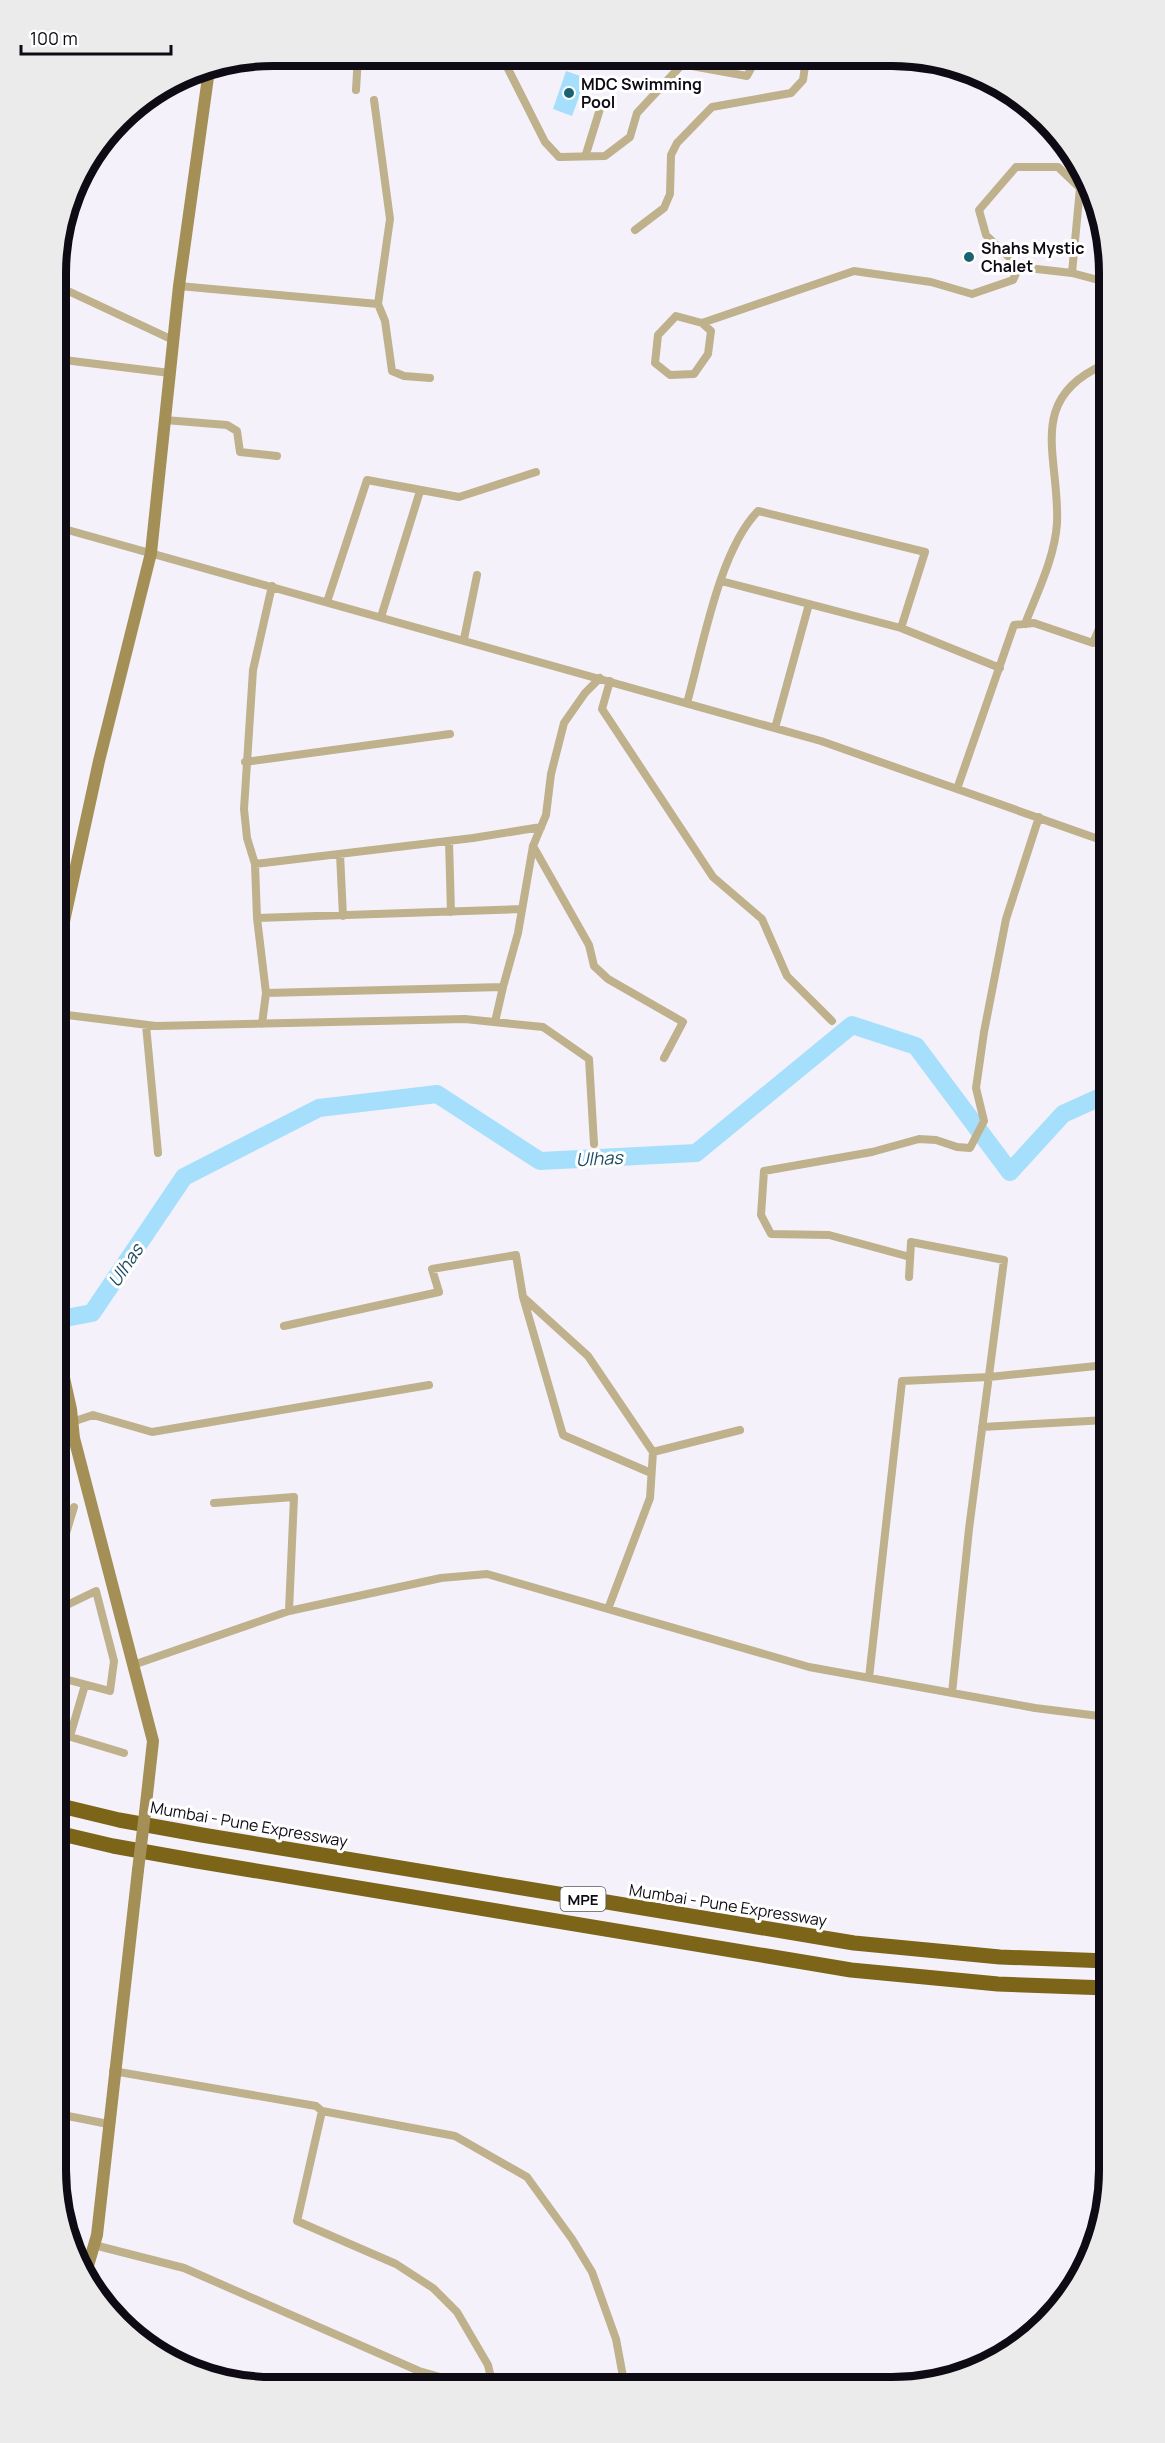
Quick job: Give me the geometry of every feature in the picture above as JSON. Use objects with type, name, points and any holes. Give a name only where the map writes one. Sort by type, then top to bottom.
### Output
[{"type":"highway","name":"Mumbai - Pune Expressway","points":[[66,1807],[119,1820],[202,1835],[854,1943],[988,1956],[1099,1961]]},
{"type":"highway","name":"MPE","points":[[66,1835],[197,1862],[851,1970],[998,1984],[1099,1988]]},
{"type":"street","points":[[356,90],[357,66]]},
{"type":"street","points":[[507,66],[545,142],[559,157],[586,154],[605,156],[630,137],[637,113],[679,66]]},
{"type":"street","points":[[705,66],[747,76],[752,66]]},
{"type":"street","points":[[635,230],[664,208],[670,194],[671,155],[677,143],[712,107],[791,93],[803,80],[805,66]]},
{"type":"street","points":[[66,894],[151,553],[179,285],[206,78]]},
{"type":"street","points":[[374,100],[390,219],[378,304],[386,321],[392,371],[404,376],[430,378]]},
{"type":"street","points":[[586,154],[600,109]]},
{"type":"street","points":[[1072,273],[1080,188],[1058,167],[1016,167],[979,210],[987,235],[1019,267],[1072,273],[1099,280]]},
{"type":"street","points":[[702,323],[711,331],[708,354],[694,374],[670,375],[655,363],[658,335],[676,316],[702,323],[854,271],[931,282],[972,294],[1013,280],[1019,267]]},
{"type":"street","points":[[179,285],[378,304]]},
{"type":"street","points":[[66,290],[173,340]]},
{"type":"street","points":[[66,360],[170,373]]},
{"type":"street","points":[[1025,624],[1049,559],[1057,525],[1051,442],[1055,414],[1069,386],[1099,367]]},
{"type":"street","points":[[165,420],[227,424],[237,431],[240,452],[277,456]]},
{"type":"street","points":[[327,602],[367,480],[459,496],[536,472]]},
{"type":"street","points":[[381,617],[420,491]]},
{"type":"street","points":[[687,703],[734,543],[742,536],[747,522],[758,511],[925,552],[902,628]]},
{"type":"street","points":[[66,529],[464,639],[821,741],[1099,839]]},
{"type":"street","points":[[464,639],[477,575]]},
{"type":"street","points":[[721,581],[902,628],[1000,668]]},
{"type":"street","points":[[262,1024],[266,993],[257,918],[255,864],[247,838],[244,809],[245,762],[253,670],[272,586]]},
{"type":"street","points":[[775,728],[809,604]]},
{"type":"street","points":[[957,789],[1014,626],[1034,623],[1093,643],[1099,629]]},
{"type":"street","points":[[495,1022],[522,909],[533,846],[546,815],[551,774],[564,723],[585,693],[600,678]]},
{"type":"street","points":[[610,681],[602,709],[619,737],[712,877],[762,919],[787,976],[832,1021]]},
{"type":"street","points":[[245,762],[450,734]]},
{"type":"street","points":[[910,1257],[829,1235],[771,1234],[761,1215],[764,1171],[872,1152],[919,1139],[936,1140],[957,1147],[970,1148],[984,1121],[976,1088],[984,1032],[1006,920],[1040,817]]},
{"type":"street","points":[[255,864],[449,841],[541,827]]},
{"type":"street","points":[[449,841],[451,912]]},
{"type":"street","points":[[533,846],[588,945],[594,966],[608,979],[683,1022],[664,1058]]},
{"type":"street","points":[[340,854],[343,916]]},
{"type":"street","points":[[257,918],[522,909]]},
{"type":"street","points":[[266,993],[503,987]]},
{"type":"street","points":[[66,1015],[146,1025],[465,1019],[543,1027],[589,1059],[594,1144]]},
{"type":"street","points":[[146,1025],[158,1153]]},
{"type":"street","points":[[909,1277],[911,1242],[1004,1260],[988,1377],[952,1693]]},
{"type":"street","points":[[284,1326],[439,1292],[432,1269],[516,1255],[523,1297],[563,1435],[651,1473]]},
{"type":"street","points":[[523,1297],[588,1356],[653,1452],[650,1498],[608,1609]]},
{"type":"street","points":[[869,1678],[902,1381],[988,1377],[1099,1366]]},
{"type":"street","points":[[66,1424],[93,1415],[152,1432],[429,1385]]},
{"type":"street","points":[[66,1390],[74,1438],[153,1741],[94,2245],[89,2264]]},
{"type":"street","points":[[982,1427],[1099,1420]]},
{"type":"street","points":[[653,1452],[740,1430]]},
{"type":"street","points":[[214,1503],[294,1497],[289,1611]]},
{"type":"street","points":[[66,1533],[74,1507]]},
{"type":"street","points":[[133,1665],[289,1611],[441,1578],[487,1574],[809,1667],[1035,1708],[1099,1716]]},
{"type":"street","points":[[66,1679],[110,1691],[114,1661],[96,1591],[67,1605]]},
{"type":"street","points":[[85,1684],[66,1735],[124,1753]]},
{"type":"street","points":[[113,2071],[316,2106],[322,2111],[455,2136],[527,2177],[572,2239],[592,2272],[616,2339],[623,2377]]},
{"type":"street","points":[[322,2111],[297,2222],[396,2264],[433,2288],[457,2312],[489,2365],[491,2377]]},
{"type":"street","points":[[66,2116],[108,2124]]},
{"type":"street","points":[[94,2245],[184,2268],[419,2371],[440,2377]]},
{"type":"water","name":"MDC Swimming Pool","points":[[566,71],[586,78],[572,116],[553,109]]},
{"type":"waterway","name":"Ulhas","points":[[66,1318],[92,1313],[184,1177],[319,1108],[437,1094],[540,1161],[696,1153],[852,1025],[916,1046],[1010,1172],[1063,1114],[1099,1098]]},
{"type":"place","name":"MDC Swimming Pool","points":[[569,93]]},
{"type":"place","name":"Shahs Mystic Chalet","points":[[969,257]]}]
